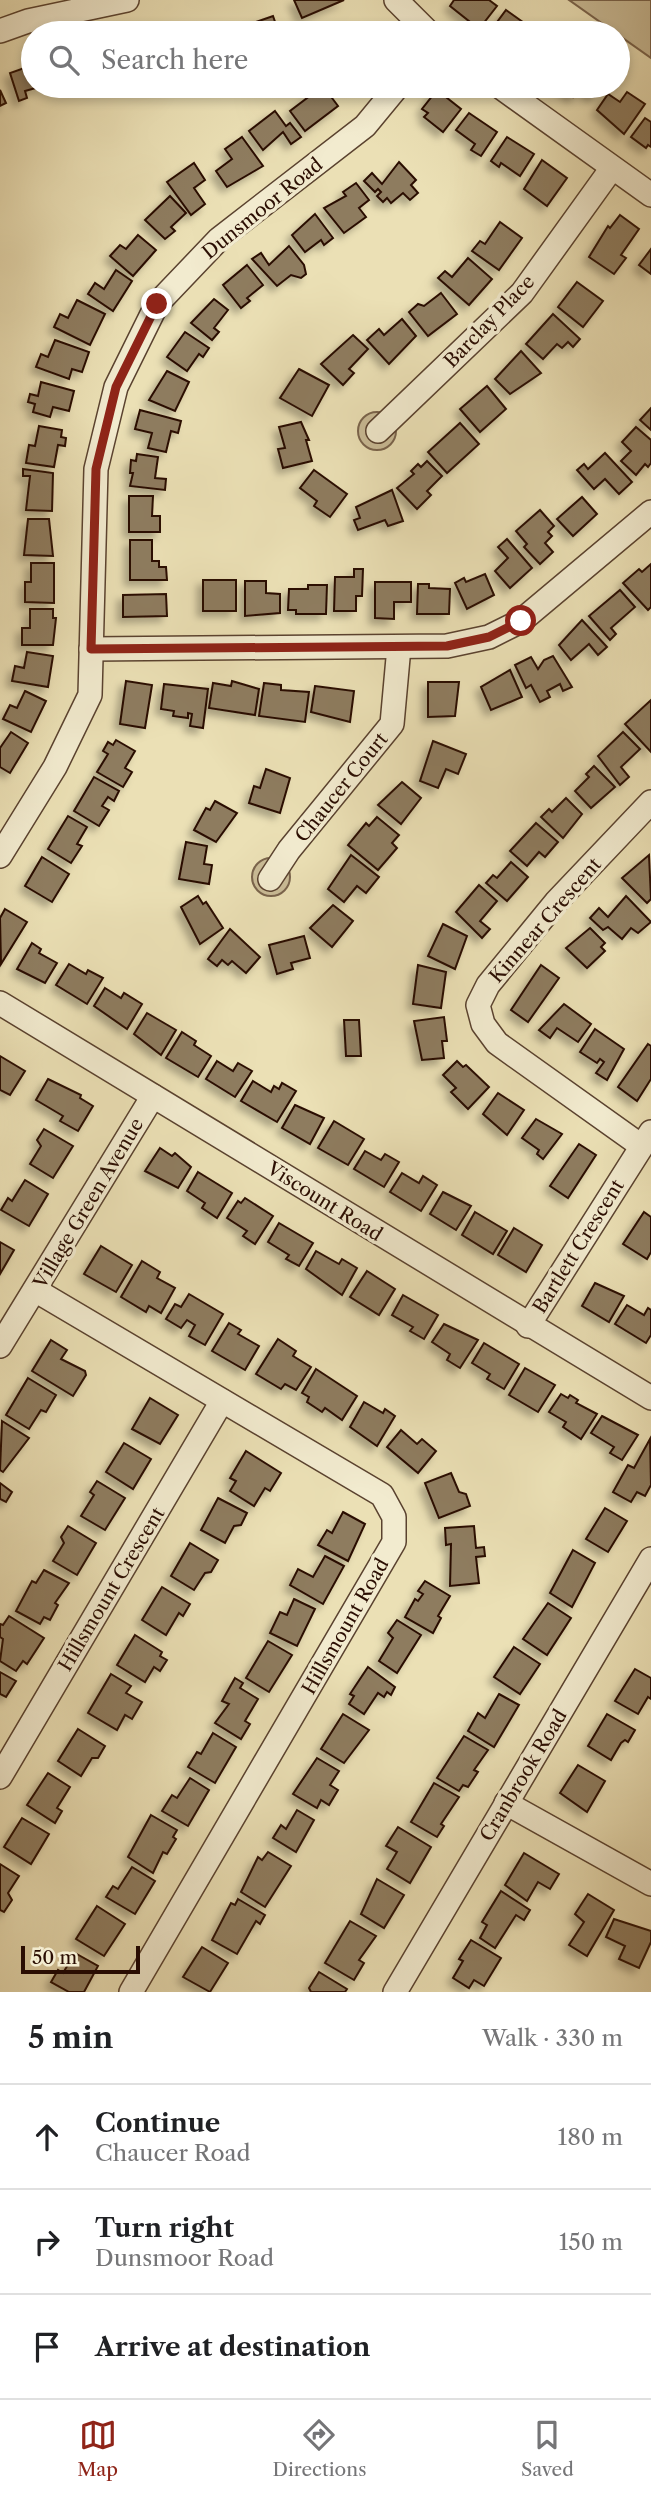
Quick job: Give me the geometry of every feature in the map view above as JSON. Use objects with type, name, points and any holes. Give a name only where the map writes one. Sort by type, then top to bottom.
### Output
[{"type":"street","points":[[28,21],[127,0]]},
{"type":"street","points":[[396,0],[417,21]]},
{"type":"street","points":[[0,31],[21,24]]},
{"type":"street","name":"Dunsmoor Road","points":[[0,856],[55,767],[90,695],[96,469],[116,387],[157,304],[219,239],[365,126],[388,98]]},
{"type":"street","points":[[516,98],[651,195]]},
{"type":"street","name":"Barclay Place","points":[[378,431],[522,293],[612,168]]},
{"type":"street","points":[[91,649],[447,646],[489,637],[521,621],[651,512]]},
{"type":"street","name":"Chaucer Court","points":[[270,879],[289,850],[392,724],[399,647]]},
{"type":"street","name":"Kinnear Crescent","points":[[646,1139],[497,1043],[483,1024],[478,1005],[488,985],[556,902],[651,802]]},
{"type":"street","name":"Viscount Road","points":[[0,1003],[528,1326],[651,1398]]},
{"type":"street","name":"Village Green Avenue","points":[[0,1346],[153,1096]]},
{"type":"street","name":"Bartlett Crescent","points":[[528,1326],[646,1139]]},
{"type":"street","name":"Hillsmount Road","points":[[35,1290],[382,1495],[394,1517],[394,1542],[131,1992]]},
{"type":"street","name":"Hillsmount Crescent","points":[[0,1777],[222,1401]]},
{"type":"street","name":"Cranbrook Road","points":[[395,1992],[651,1559]]},
{"type":"street","points":[[506,1803],[651,1884]]},
{"type":"shaded area","points":[[569,0],[651,0],[651,58],[630,43],[630,21],[599,21]]},
{"type":"shaded area","points":[[377,412],[390,418],[396,431],[390,444],[377,450],[364,444],[358,431],[364,418]]},
{"type":"shaded area","points":[[271,858],[284,864],[290,877],[284,890],[271,896],[258,890],[252,877],[258,864]]},
{"type":"building","points":[[294,0],[344,0],[302,18]]},
{"type":"building","points":[[454,0],[489,0],[497,6],[485,21],[469,21],[450,6]]},
{"type":"building","points":[[506,10],[521,21],[498,21]]},
{"type":"building","points":[[273,16],[275,21],[259,21]]},
{"type":"building","points":[[21,69],[21,98],[27,98],[19,101],[10,73]]},
{"type":"building","points":[[0,90],[6,103],[0,106]]},
{"type":"building","points":[[630,94],[645,104],[624,134],[597,110],[605,98],[614,98],[620,102],[623,98],[630,98]]},
{"type":"building","points":[[307,98],[332,98],[338,106],[305,131],[290,111]]},
{"type":"building","points":[[431,98],[447,98],[461,109],[443,132],[424,117],[428,113],[422,109]]},
{"type":"building","points":[[275,111],[286,126],[290,123],[301,137],[291,144],[283,132],[263,150],[249,131]]},
{"type":"building","points":[[469,113],[497,132],[481,156],[471,150],[475,144],[456,130]]},
{"type":"building","points":[[645,118],[651,122],[651,147],[648,145],[646,148],[631,137]]},
{"type":"building","points":[[242,137],[263,166],[227,187],[216,171],[232,159],[225,149]]},
{"type":"building","points":[[507,137],[534,154],[520,176],[501,163],[499,167],[491,161]]},
{"type":"building","points":[[542,160],[567,178],[547,206],[524,189]]},
{"type":"building","points":[[399,162],[416,180],[411,185],[418,193],[410,200],[403,193],[391,203],[387,198],[383,202],[377,196],[381,192],[378,189],[375,192],[364,181],[372,173],[382,184]]},
{"type":"building","points":[[194,163],[205,180],[194,188],[205,204],[191,215],[167,182]]},
{"type":"building","points":[[356,183],[369,200],[359,208],[366,217],[344,233],[324,208],[346,196],[343,192]]},
{"type":"building","points":[[170,196],[186,213],[171,227],[175,231],[165,239],[145,220]]},
{"type":"building","points":[[315,214],[333,238],[324,245],[321,240],[305,252],[292,235]]},
{"type":"building","points":[[620,215],[639,229],[621,255],[626,258],[614,274],[589,257],[608,226],[610,228]]},
{"type":"building","points":[[500,222],[522,238],[499,270],[472,251],[480,241],[485,244]]},
{"type":"building","points":[[138,235],[156,250],[133,276],[110,256],[120,245],[126,249]]},
{"type":"building","points":[[289,246],[304,265],[306,274],[301,278],[291,275],[277,286],[252,259],[261,253],[269,265]]},
{"type":"building","points":[[651,249],[651,274],[639,265]]},
{"type":"building","points":[[468,258],[492,279],[469,305],[438,278],[445,271],[452,277]]},
{"type":"building","points":[[247,265],[263,285],[247,298],[250,301],[241,308],[223,285]]},
{"type":"building","points":[[116,270],[132,281],[113,311],[88,294],[95,283],[104,289]]},
{"type":"building","points":[[577,282],[603,301],[583,327],[558,307]]},
{"type":"building","points":[[441,293],[457,314],[428,336],[409,312],[418,304],[424,306]]},
{"type":"building","points":[[214,299],[228,310],[214,328],[219,332],[212,340],[191,323]]},
{"type":"building","points":[[77,300],[105,314],[90,345],[54,327],[60,314],[68,318]]},
{"type":"building","points":[[553,314],[580,339],[573,347],[568,342],[562,348],[557,344],[543,359],[526,344]]},
{"type":"building","points":[[402,319],[416,336],[389,364],[367,340],[379,329],[384,335]]},
{"type":"building","points":[[185,332],[209,348],[203,357],[199,354],[187,371],[167,357]]},
{"type":"building","points":[[353,335],[368,349],[349,369],[354,373],[343,385],[321,364]]},
{"type":"building","points":[[55,340],[89,352],[82,372],[72,369],[69,379],[36,367],[41,354],[48,357]]},
{"type":"building","points":[[521,351],[541,373],[510,394],[495,379]]},
{"type":"building","points":[[299,369],[329,385],[312,416],[280,398]]},
{"type":"building","points":[[167,371],[189,382],[175,411],[149,400]]},
{"type":"building","points":[[41,382],[74,391],[69,411],[53,407],[50,417],[33,412],[35,404],[28,402],[30,394],[38,396]]},
{"type":"building","points":[[487,386],[506,409],[480,432],[460,409]]},
{"type":"building","points":[[651,408],[651,430],[640,420]]},
{"type":"building","points":[[140,410],[181,421],[178,433],[171,431],[166,452],[148,448],[152,433],[135,429]]},
{"type":"building","points":[[301,422],[309,440],[306,440],[312,461],[283,468],[278,449],[285,448],[279,427]]},
{"type":"building","points":[[460,423],[479,444],[447,473],[428,452]]},
{"type":"building","points":[[39,426],[62,430],[61,437],[66,438],[65,446],[58,445],[54,467],[26,463],[29,445],[35,446]]},
{"type":"building","points":[[636,427],[651,440],[651,463],[648,467],[645,464],[636,475],[621,461],[631,451],[622,442]]},
{"type":"building","points":[[605,453],[632,482],[619,494],[605,479],[594,489],[577,470],[584,464],[588,469]]},
{"type":"building","points":[[137,454],[158,457],[155,478],[166,479],[165,490],[130,486],[133,473],[130,473],[131,460],[136,461]]},
{"type":"building","points":[[427,461],[442,476],[427,491],[431,495],[417,509],[397,488],[414,474],[411,471],[418,464],[421,467]]},
{"type":"building","points":[[23,469],[53,473],[52,511],[26,510],[30,476],[23,476]]},
{"type":"building","points":[[314,470],[347,494],[330,517],[314,506],[317,501],[300,488]]},
{"type":"building","points":[[392,490],[403,521],[388,526],[385,520],[358,530],[354,520],[360,518],[356,507]]},
{"type":"building","points":[[129,496],[153,496],[152,516],[160,516],[160,532],[129,532]]},
{"type":"building","points":[[582,497],[597,514],[573,536],[557,519]]},
{"type":"building","points":[[540,510],[554,526],[548,532],[552,536],[545,543],[553,552],[540,564],[524,547],[527,544],[516,531]]},
{"type":"building","points":[[28,519],[49,519],[53,556],[24,555]]},
{"type":"building","points":[[507,539],[532,568],[510,588],[495,571],[508,558],[498,547]]},
{"type":"building","points":[[130,540],[152,540],[152,561],[159,561],[159,567],[166,567],[167,580],[130,580]]},
{"type":"building","points":[[31,563],[54,563],[54,603],[25,602],[25,582],[31,582]]},
{"type":"building","points":[[651,564],[651,607],[648,610],[623,583],[639,569],[642,572]]},
{"type":"building","points":[[354,569],[363,569],[362,596],[356,596],[356,611],[334,611],[335,577],[354,577]]},
{"type":"building","points":[[485,574],[494,595],[467,609],[455,583],[464,578],[466,582]]},
{"type":"building","points":[[203,580],[236,580],[236,611],[203,611]]},
{"type":"building","points":[[245,581],[266,581],[266,593],[280,594],[280,613],[245,616]]},
{"type":"building","points":[[375,582],[411,582],[411,602],[394,602],[394,619],[375,618]]},
{"type":"building","points":[[418,584],[429,584],[429,588],[450,589],[449,614],[417,614]]},
{"type":"building","points":[[308,585],[327,585],[326,614],[296,614],[296,610],[288,610],[289,589],[308,589]]},
{"type":"building","points":[[620,590],[635,607],[611,628],[616,634],[610,640],[589,616]]},
{"type":"building","points":[[166,594],[167,616],[123,617],[123,595]]},
{"type":"building","points":[[30,609],[53,609],[53,618],[56,618],[53,645],[22,645],[22,628],[30,628]]},
{"type":"building","points":[[582,620],[607,647],[598,655],[589,644],[571,660],[559,645]]},
{"type":"building","points":[[27,652],[53,656],[48,687],[12,681],[15,666],[24,668]]},
{"type":"building","points":[[553,656],[572,687],[563,691],[560,684],[547,691],[550,697],[540,702],[531,685],[526,688],[515,665],[531,657],[538,669],[544,660]]},
{"type":"building","points":[[510,670],[522,697],[491,710],[481,687]]},
{"type":"building","points":[[126,681],[152,685],[145,728],[120,724]]},
{"type":"building","points":[[232,681],[259,689],[255,715],[209,708],[213,683],[231,686]]},
{"type":"building","points":[[428,682],[459,682],[455,716],[428,717]]},
{"type":"building","points":[[264,683],[281,685],[281,690],[309,692],[305,722],[259,716]]},
{"type":"building","points":[[164,684],[208,689],[203,728],[190,726],[192,714],[188,713],[188,718],[173,716],[174,711],[161,709]]},
{"type":"building","points":[[315,686],[354,691],[350,722],[311,712]]},
{"type":"building","points":[[25,691],[46,701],[31,732],[3,719],[10,705],[17,708]]},
{"type":"building","points":[[651,700],[651,752],[625,724]]},
{"type":"building","points":[[11,732],[28,743],[10,773],[0,767],[0,748]]},
{"type":"building","points":[[623,732],[640,749],[621,767],[629,777],[620,785],[598,756]]},
{"type":"building","points":[[116,740],[135,751],[125,768],[132,772],[123,787],[97,772],[108,754],[103,751],[108,742],[113,745]]},
{"type":"building","points":[[433,741],[466,754],[458,774],[446,769],[438,788],[420,781]]},
{"type":"building","points":[[594,766],[615,787],[591,808],[575,791],[589,777],[586,774]]},
{"type":"building","points":[[266,769],[290,778],[280,813],[249,803],[254,786],[260,788]]},
{"type":"building","points":[[94,777],[119,791],[114,801],[108,797],[102,806],[109,810],[99,826],[74,811]]},
{"type":"building","points":[[402,782],[421,798],[401,824],[378,805]]},
{"type":"building","points":[[566,798],[582,814],[563,838],[541,817],[549,809],[552,812]]},
{"type":"building","points":[[215,801],[237,813],[216,842],[194,830],[206,808],[210,810]]},
{"type":"building","points":[[68,816],[87,827],[77,844],[82,846],[71,863],[48,849]]},
{"type":"building","points":[[377,817],[399,835],[392,843],[397,848],[378,870],[348,845],[366,823],[369,826]]},
{"type":"building","points":[[536,823],[558,842],[545,857],[539,852],[527,866],[510,851]]},
{"type":"building","points":[[186,842],[207,846],[204,864],[212,865],[209,884],[179,879]]},
{"type":"building","points":[[351,855],[379,877],[366,893],[357,886],[344,902],[328,889]]},
{"type":"building","points":[[649,855],[651,899],[647,903],[622,878]]},
{"type":"building","points":[[42,857],[69,874],[52,902],[25,886]]},
{"type":"building","points":[[511,862],[528,877],[507,901],[486,883],[493,875],[497,878]]},
{"type":"building","points":[[479,885],[497,901],[480,921],[490,929],[482,938],[456,912]]},
{"type":"building","points":[[198,896],[203,904],[206,902],[223,928],[200,944],[181,907]]},
{"type":"building","points":[[626,896],[651,922],[638,933],[631,928],[622,939],[608,927],[603,930],[590,918],[599,908],[608,917]]},
{"type":"building","points":[[333,905],[353,921],[332,947],[310,928]]},
{"type":"building","points":[[5,909],[27,922],[1,964],[0,918]]},
{"type":"building","points":[[443,924],[467,936],[455,969],[428,956]]},
{"type":"building","points":[[590,928],[605,943],[601,947],[605,951],[587,968],[566,948]]},
{"type":"building","points":[[230,929],[260,957],[246,973],[232,961],[228,965],[222,960],[217,966],[208,959]]},
{"type":"building","points":[[304,936],[310,958],[291,963],[293,969],[277,974],[269,945]]},
{"type":"building","points":[[32,943],[41,949],[39,953],[57,963],[45,983],[17,969]]},
{"type":"building","points":[[69,964],[86,974],[88,970],[103,978],[87,1004],[56,985]]},
{"type":"building","points":[[418,965],[446,972],[441,1008],[413,1004]]},
{"type":"building","points":[[541,965],[559,978],[528,1022],[511,1010]]},
{"type":"building","points":[[105,988],[121,998],[124,993],[142,1004],[127,1029],[94,1006]]},
{"type":"building","points":[[564,1004],[591,1024],[578,1042],[557,1028],[550,1038],[539,1030]]},
{"type":"building","points":[[147,1013],[176,1030],[161,1055],[134,1034]]},
{"type":"building","points":[[444,1017],[447,1041],[442,1041],[444,1058],[422,1060],[414,1021]]},
{"type":"building","points":[[344,1020],[359,1020],[361,1056],[346,1056]]},
{"type":"building","points":[[595,1029],[624,1049],[607,1080],[596,1073],[604,1062],[600,1059],[597,1063],[580,1052]]},
{"type":"building","points":[[182,1032],[196,1041],[194,1045],[211,1056],[198,1077],[166,1058]]},
{"type":"building","points":[[648,1044],[651,1046],[651,1079],[637,1101],[618,1087]]},
{"type":"building","points":[[0,1056],[25,1071],[10,1095],[0,1090]]},
{"type":"building","points":[[217,1061],[233,1071],[238,1063],[252,1071],[235,1097],[206,1079]]},
{"type":"building","points":[[457,1061],[463,1067],[466,1065],[489,1087],[468,1109],[451,1092],[456,1088],[443,1075]]},
{"type":"building","points":[[48,1079],[81,1095],[80,1098],[93,1106],[78,1131],[60,1121],[63,1116],[36,1100]]},
{"type":"building","points":[[253,1081],[271,1092],[274,1086],[279,1089],[282,1083],[296,1091],[277,1122],[241,1101]]},
{"type":"building","points":[[498,1093],[524,1110],[507,1135],[483,1114]]},
{"type":"building","points":[[295,1105],[324,1118],[310,1144],[282,1128]]},
{"type":"building","points":[[536,1119],[562,1134],[543,1159],[537,1154],[539,1150],[522,1138]]},
{"type":"building","points":[[334,1121],[364,1139],[348,1165],[318,1148]]},
{"type":"building","points":[[44,1129],[73,1146],[53,1178],[30,1164],[41,1146],[37,1140]]},
{"type":"building","points":[[579,1144],[596,1155],[568,1198],[550,1186]]},
{"type":"building","points":[[160,1148],[172,1156],[175,1153],[191,1167],[178,1188],[145,1171]]},
{"type":"building","points":[[365,1151],[381,1160],[385,1154],[399,1162],[384,1187],[354,1169]]},
{"type":"building","points":[[198,1172],[232,1193],[217,1218],[202,1208],[205,1203],[187,1191]]},
{"type":"building","points":[[402,1173],[419,1183],[423,1176],[437,1185],[421,1211],[390,1192]]},
{"type":"building","points":[[25,1180],[48,1194],[29,1226],[1,1210],[8,1198],[12,1201]]},
{"type":"building","points":[[443,1192],[471,1206],[456,1230],[430,1214]]},
{"type":"building","points":[[245,1198],[273,1216],[255,1244],[243,1236],[247,1231],[227,1218],[238,1201],[241,1203]]},
{"type":"building","points":[[475,1212],[507,1231],[493,1254],[462,1235]]},
{"type":"building","points":[[644,1212],[651,1217],[651,1252],[647,1259],[623,1244]]},
{"type":"building","points":[[279,1223],[313,1243],[299,1266],[286,1259],[289,1255],[268,1242]]},
{"type":"building","points":[[514,1228],[542,1245],[526,1272],[498,1255]]},
{"type":"building","points":[[0,1242],[14,1250],[0,1274]]},
{"type":"building","points":[[101,1246],[132,1265],[116,1292],[84,1274]]},
{"type":"building","points":[[316,1251],[339,1264],[342,1259],[357,1268],[342,1295],[306,1269]]},
{"type":"building","points":[[142,1261],[160,1272],[157,1278],[175,1288],[161,1313],[149,1306],[146,1312],[121,1297]]},
{"type":"building","points":[[367,1271],[395,1289],[379,1315],[350,1297]]},
{"type":"building","points":[[595,1283],[624,1296],[609,1322],[582,1306]]},
{"type":"building","points":[[189,1294],[223,1314],[205,1345],[189,1336],[195,1325],[187,1320],[181,1328],[166,1319],[175,1304],[181,1307]]},
{"type":"building","points":[[403,1295],[438,1315],[424,1339],[410,1331],[413,1327],[392,1315]]},
{"type":"building","points":[[627,1305],[644,1315],[648,1308],[651,1310],[651,1335],[646,1343],[615,1324]]},
{"type":"building","points":[[229,1323],[241,1330],[238,1334],[259,1346],[245,1370],[212,1351]]},
{"type":"building","points":[[444,1324],[478,1340],[460,1368],[447,1360],[450,1354],[432,1342]]},
{"type":"building","points":[[278,1339],[296,1351],[293,1356],[311,1367],[296,1390],[285,1384],[281,1389],[256,1374]]},
{"type":"building","points":[[51,1340],[67,1350],[61,1359],[85,1371],[86,1375],[73,1396],[32,1371]]},
{"type":"building","points":[[484,1343],[519,1364],[504,1389],[487,1379],[490,1374],[472,1363]]},
{"type":"building","points":[[525,1368],[555,1385],[538,1412],[509,1395]]},
{"type":"building","points":[[316,1369],[357,1396],[342,1420],[325,1408],[322,1412],[307,1402],[309,1397],[302,1393]]},
{"type":"building","points":[[28,1378],[56,1395],[46,1412],[41,1410],[29,1429],[6,1415]]},
{"type":"building","points":[[561,1394],[568,1398],[570,1395],[578,1400],[576,1403],[597,1414],[581,1439],[563,1427],[566,1422],[549,1412]]},
{"type":"building","points":[[150,1398],[178,1415],[160,1444],[132,1429]]},
{"type":"building","points":[[364,1402],[383,1413],[385,1409],[395,1416],[377,1446],[350,1427]]},
{"type":"building","points":[[602,1416],[638,1435],[622,1460],[610,1453],[614,1447],[591,1433]]},
{"type":"building","points":[[2,1421],[29,1438],[3,1472],[0,1470]]},
{"type":"building","points":[[401,1430],[417,1444],[422,1439],[436,1451],[418,1473],[387,1447]]},
{"type":"building","points":[[650,1439],[651,1485],[645,1496],[637,1492],[631,1502],[613,1492],[628,1465],[634,1468]]},
{"type":"building","points":[[124,1443],[151,1459],[133,1489],[106,1472]]},
{"type":"building","points":[[246,1451],[281,1473],[270,1491],[265,1488],[254,1506],[230,1491],[236,1481],[230,1478]]},
{"type":"building","points":[[451,1473],[459,1492],[466,1494],[470,1506],[439,1518],[425,1483]]},
{"type":"building","points":[[97,1481],[125,1498],[105,1530],[81,1516],[94,1495],[90,1492]]},
{"type":"building","points":[[0,1483],[12,1492],[6,1502],[0,1499]]},
{"type":"building","points":[[218,1498],[247,1513],[241,1525],[234,1526],[225,1543],[201,1530]]},
{"type":"building","points":[[605,1508],[627,1521],[608,1552],[586,1539]]},
{"type":"building","points":[[343,1512],[365,1524],[348,1561],[318,1545],[327,1530],[332,1533]]},
{"type":"building","points":[[68,1526],[96,1543],[77,1575],[53,1561],[64,1543],[61,1537]]},
{"type":"building","points":[[474,1526],[476,1548],[484,1547],[485,1556],[476,1557],[479,1583],[450,1586],[451,1544],[446,1545],[445,1528]]},
{"type":"building","points":[[190,1543],[218,1560],[194,1590],[171,1576]]},
{"type":"building","points":[[573,1550],[595,1563],[572,1607],[550,1593]]},
{"type":"building","points":[[325,1556],[344,1566],[323,1604],[290,1585],[298,1569],[313,1577]]},
{"type":"building","points":[[44,1570],[69,1583],[55,1603],[58,1605],[50,1620],[44,1617],[40,1624],[16,1611],[32,1581],[36,1583]]},
{"type":"building","points":[[425,1581],[450,1596],[438,1616],[441,1618],[433,1633],[405,1617],[415,1599],[418,1601],[423,1594],[418,1591]]},
{"type":"building","points":[[162,1587],[190,1604],[183,1616],[179,1613],[166,1635],[142,1620]]},
{"type":"building","points":[[294,1599],[315,1609],[297,1646],[270,1633],[280,1612],[287,1615]]},
{"type":"building","points":[[548,1603],[571,1618],[547,1655],[523,1639]]},
{"type":"building","points":[[9,1616],[44,1638],[27,1664],[23,1661],[16,1671],[0,1661],[3,1639],[0,1637],[0,1624],[3,1625]]},
{"type":"building","points":[[397,1620],[421,1635],[397,1673],[379,1661],[393,1638],[388,1633]]},
{"type":"building","points":[[135,1635],[162,1652],[160,1656],[167,1660],[160,1671],[154,1667],[145,1682],[117,1665]]},
{"type":"building","points":[[268,1641],[292,1655],[269,1692],[246,1678]]},
{"type":"building","points":[[514,1647],[540,1664],[520,1694],[494,1677]]},
{"type":"building","points":[[368,1667],[395,1687],[391,1695],[387,1692],[384,1697],[378,1693],[364,1714],[349,1704],[354,1696],[350,1694]]},
{"type":"building","points":[[635,1669],[651,1678],[651,1699],[648,1697],[638,1714],[615,1701]]},
{"type":"building","points":[[0,1672],[16,1681],[6,1697],[0,1694]]},
{"type":"building","points":[[111,1674],[131,1686],[126,1693],[142,1702],[132,1719],[125,1715],[117,1730],[88,1713]]},
{"type":"building","points":[[235,1678],[243,1683],[240,1688],[258,1699],[245,1721],[250,1724],[241,1739],[215,1723],[229,1704],[222,1701]]},
{"type":"building","points":[[499,1694],[519,1705],[494,1747],[468,1731],[478,1713],[485,1718]]},
{"type":"building","points":[[343,1714],[369,1730],[344,1763],[321,1749]]},
{"type":"building","points":[[607,1714],[635,1730],[628,1742],[625,1740],[621,1743],[611,1760],[588,1746]]},
{"type":"building","points":[[78,1729],[105,1746],[98,1758],[92,1758],[81,1776],[58,1761]]},
{"type":"building","points":[[213,1733],[236,1747],[215,1783],[188,1767],[197,1752],[201,1754]]},
{"type":"building","points":[[464,1736],[488,1750],[474,1770],[478,1772],[468,1787],[463,1785],[459,1791],[437,1778]]},
{"type":"building","points":[[317,1758],[339,1771],[330,1785],[338,1790],[329,1805],[321,1800],[317,1808],[293,1794]]},
{"type":"building","points":[[578,1765],[605,1781],[587,1812],[560,1793]]},
{"type":"building","points":[[48,1773],[70,1787],[57,1808],[62,1811],[55,1823],[27,1805]]},
{"type":"building","points":[[190,1778],[209,1790],[188,1826],[162,1811],[172,1795],[177,1798]]},
{"type":"building","points":[[434,1783],[459,1797],[441,1824],[444,1826],[437,1837],[411,1822]]},
{"type":"building","points":[[297,1810],[314,1820],[296,1852],[273,1838],[281,1825],[286,1829]]},
{"type":"building","points":[[151,1815],[177,1830],[173,1837],[176,1839],[167,1854],[163,1852],[153,1873],[128,1857]]},
{"type":"building","points":[[22,1818],[49,1834],[31,1864],[4,1847]]},
{"type":"building","points":[[398,1827],[431,1847],[410,1883],[387,1869],[397,1852],[386,1846]]},
{"type":"building","points":[[268,1852],[291,1866],[265,1907],[241,1892],[258,1857],[262,1860]]},
{"type":"building","points":[[524,1853],[559,1874],[550,1889],[538,1882],[527,1901],[505,1885]]},
{"type":"building","points":[[0,1864],[19,1876],[8,1893],[12,1900],[4,1912],[0,1910]]},
{"type":"building","points":[[132,1867],[155,1881],[135,1914],[106,1897],[113,1886],[118,1889]]},
{"type":"building","points":[[377,1879],[404,1895],[384,1928],[361,1914]]},
{"type":"building","points":[[501,1891],[530,1910],[524,1920],[516,1915],[495,1948],[480,1938],[487,1925],[482,1922]]},
{"type":"building","points":[[588,1894],[614,1910],[587,1956],[569,1945],[584,1922],[575,1914]]},
{"type":"building","points":[[238,1899],[265,1915],[260,1924],[256,1921],[237,1954],[212,1940],[231,1903],[235,1905]]},
{"type":"building","points":[[97,1906],[125,1924],[104,1956],[76,1939]]},
{"type":"building","points":[[614,1919],[651,1931],[651,1942],[639,1968],[619,1959],[625,1946],[606,1937]]},
{"type":"building","points":[[350,1921],[376,1936],[359,1960],[364,1963],[354,1980],[325,1963]]},
{"type":"building","points":[[471,1940],[501,1958],[484,1986],[474,1980],[469,1988],[453,1978],[463,1961],[459,1959]]},
{"type":"building","points":[[202,1947],[228,1963],[210,1992],[183,1977]]},
{"type":"building","points":[[75,1953],[98,1966],[84,1992],[69,1992],[51,1982],[58,1970],[63,1973]]},
{"type":"building","points":[[319,1972],[347,1989],[345,1992],[311,1992],[309,1988]]},
{"type":"route","points":[[157,304],[116,387],[96,469],[91,649],[447,646],[489,637],[521,621]]}]
